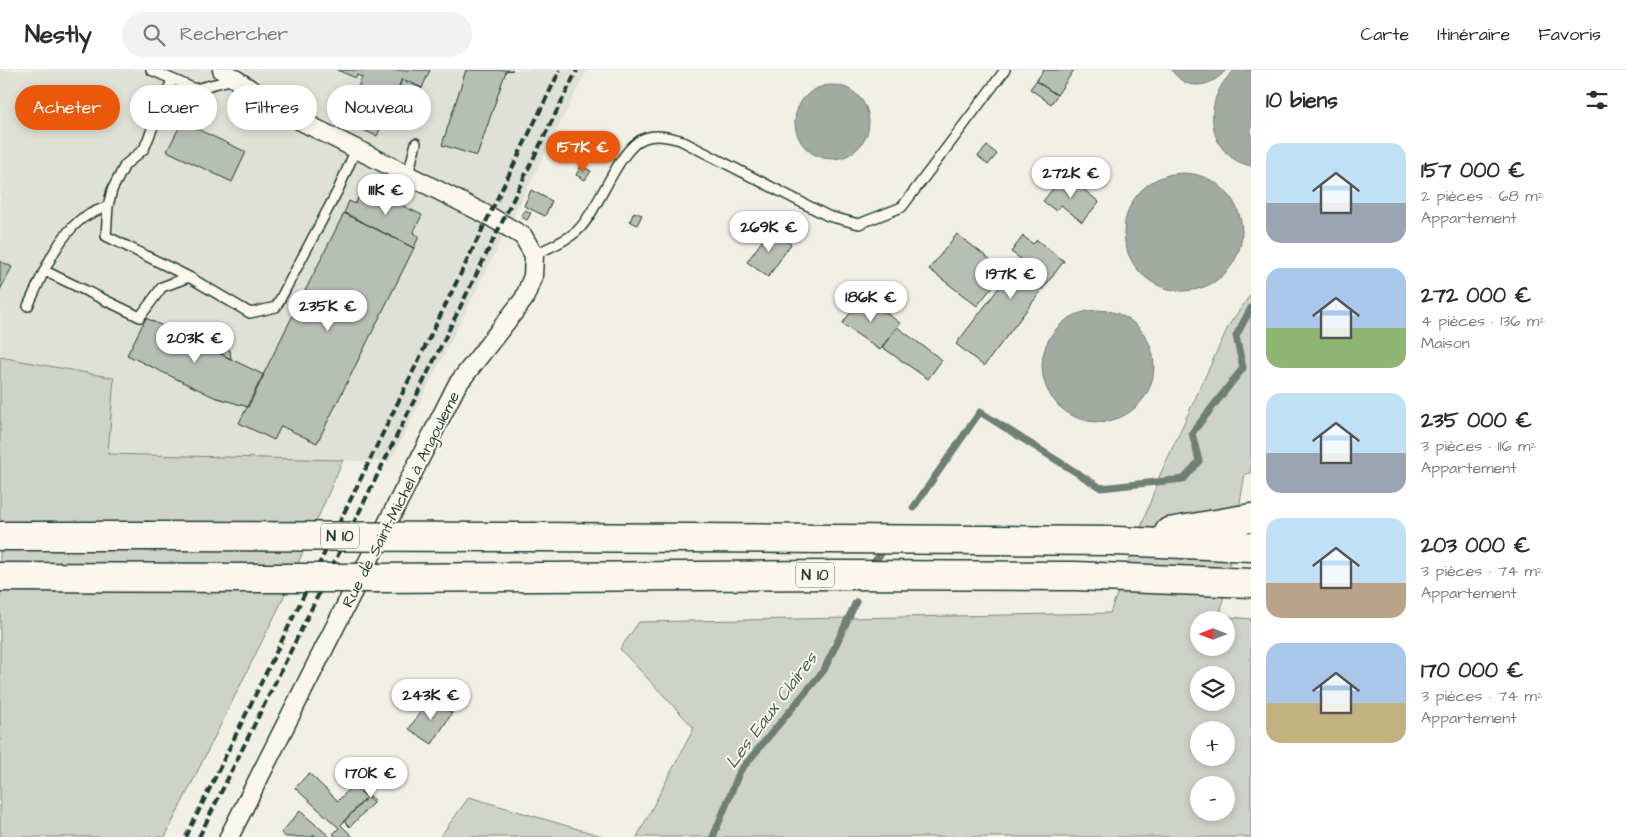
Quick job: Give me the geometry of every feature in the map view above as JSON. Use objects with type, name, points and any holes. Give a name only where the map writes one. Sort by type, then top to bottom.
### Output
[{"type":"highway","points":[[1116,541],[1251,518]]},
{"type":"highway","name":"N 10","points":[[0,536],[535,536],[1116,541],[1251,547]]},
{"type":"highway","name":"N 10","points":[[0,577],[1035,576],[1168,578],[1251,583]]},
{"type":"street","points":[[228,74],[285,113],[489,216],[522,236],[534,255]]},
{"type":"street","name":"Rue de Saint-Michel à Angouleme","points":[[229,837],[457,385],[524,298],[534,276],[534,255]]},
{"type":"lane","points":[[151,70],[195,89],[228,74]]},
{"type":"lane","points":[[534,255],[577,232],[588,219],[633,144],[646,137],[663,136],[680,140],[828,216],[859,224],[902,207],[1005,70]]},
{"type":"lane","points":[[172,80],[144,148],[124,165],[108,206],[106,236],[189,277],[250,313],[276,307],[338,190],[356,149]]},
{"type":"lane","points":[[408,175],[416,143]]},
{"type":"lane","points":[[28,306],[57,247],[81,219],[108,206]]},
{"type":"lane","points":[[45,271],[140,317],[162,287],[189,277]]},
{"type":"shaded area","points":[[0,70],[587,70],[390,462],[108,454],[114,378],[0,357]]},
{"type":"shaded area","points":[[1172,70],[1226,70],[1213,81],[1198,85],[1184,82]]},
{"type":"shaded area","points":[[1235,70],[1251,70],[1251,166],[1235,160],[1224,150],[1217,138],[1213,124],[1213,109],[1217,95],[1224,81]]},
{"type":"shaded area","points":[[832,85],[853,91],[863,101],[869,122],[863,143],[853,153],[832,159],[811,153],[801,143],[795,122],[801,101],[811,91]]},
{"type":"shaded area","points":[[1183,173],[1206,177],[1225,190],[1238,209],[1242,232],[1238,255],[1225,274],[1206,287],[1183,291],[1160,287],[1141,274],[1128,255],[1124,232],[1128,209],[1141,190],[1160,177]]},
{"type":"shaded area","points":[[1251,294],[1251,473],[1245,474],[1221,611],[1190,611],[1190,656],[1235,656],[1235,617],[1251,619],[1251,837],[637,837],[694,728],[620,649],[639,622],[1110,613],[1160,475],[1229,325]]},
{"type":"shaded area","points":[[1098,310],[1119,314],[1138,326],[1150,345],[1154,366],[1150,387],[1138,406],[1119,418],[1098,422],[1077,418],[1058,406],[1046,387],[1042,366],[1046,345],[1058,326],[1077,314]]},
{"type":"shaded area","points":[[0,357],[114,378],[108,454],[343,460],[279,607],[165,837],[0,837]]},
{"type":"shaded area","points":[[469,797],[605,837],[440,837]]},
{"type":"building","points":[[337,70],[430,70],[423,85],[415,85],[402,79],[399,85],[359,85],[362,77],[357,75],[356,78]]},
{"type":"building","points":[[466,70],[513,70],[506,71],[477,156],[442,145]]},
{"type":"building","points":[[1044,70],[1074,70],[1057,95],[1036,81]]},
{"type":"building","points":[[402,79],[415,85],[400,85]]},
{"type":"building","points":[[1036,81],[1057,95],[1051,104],[1030,89]]},
{"type":"building","points":[[178,130],[199,130],[246,152],[232,182],[167,151]]},
{"type":"building","points":[[363,130],[380,130],[377,136]]},
{"type":"building","points":[[987,146],[997,154],[988,165],[978,156]]},
{"type":"building","points":[[581,166],[591,171],[585,180],[576,175]]},
{"type":"building","points":[[1065,174],[1099,202],[1082,222],[1061,205],[1056,211],[1043,201]]},
{"type":"building","points":[[364,187],[422,215],[413,233],[419,236],[414,248],[344,213],[349,201],[355,204]]},
{"type":"building","points":[[531,190],[552,201],[545,216],[524,206]]},
{"type":"building","points":[[525,210],[531,213],[527,220],[521,217]]},
{"type":"building","points":[[634,212],[642,215],[637,225],[630,221]]},
{"type":"building","points":[[344,213],[414,248],[317,443],[281,426],[274,440],[239,423]]},
{"type":"building","points":[[770,230],[791,244],[768,277],[747,262]]},
{"type":"building","points":[[957,234],[1005,271],[977,306],[929,269]]},
{"type":"building","points":[[1023,236],[1033,244],[1037,240],[1064,261],[984,366],[956,344],[1021,259],[1011,252]]},
{"type":"building","points":[[0,261],[12,267],[0,290]]},
{"type":"building","points":[[863,296],[900,323],[880,350],[842,324]]},
{"type":"building","points":[[146,318],[264,375],[248,407],[214,397],[127,355]]},
{"type":"building","points":[[897,327],[942,360],[928,379],[882,347]]},
{"type":"building","points":[[218,343],[230,350],[231,359],[210,349]]},
{"type":"building","points":[[430,697],[452,713],[432,744],[409,729]]},
{"type":"building","points":[[309,773],[338,801],[353,785],[367,797],[341,825],[353,837],[336,837],[333,834],[339,828],[295,788]]},
{"type":"building","points":[[355,782],[369,795],[367,797],[353,785]]},
{"type":"building","points":[[369,795],[375,800],[373,803],[367,797]]},
{"type":"building","points":[[367,797],[373,803],[350,827],[344,821]]},
{"type":"building","points":[[300,811],[329,837],[317,837],[314,835],[312,837],[286,837],[281,833]]},
{"type":"waterway","name":"Les Eaux Claires","points":[[913,508],[980,412],[1101,488],[1184,479],[1199,461],[1192,433],[1243,368],[1236,336],[1251,308]]},
{"type":"waterway","name":"Les Eaux Claires","points":[[875,561],[884,550]]},
{"type":"waterway","name":"Les Eaux Claires","points":[[713,837],[740,771],[824,670],[856,602]]},
{"type":"railway","points":[[186,837],[560,70]]},
{"type":"railway","points":[[199,837],[577,70]]}]
